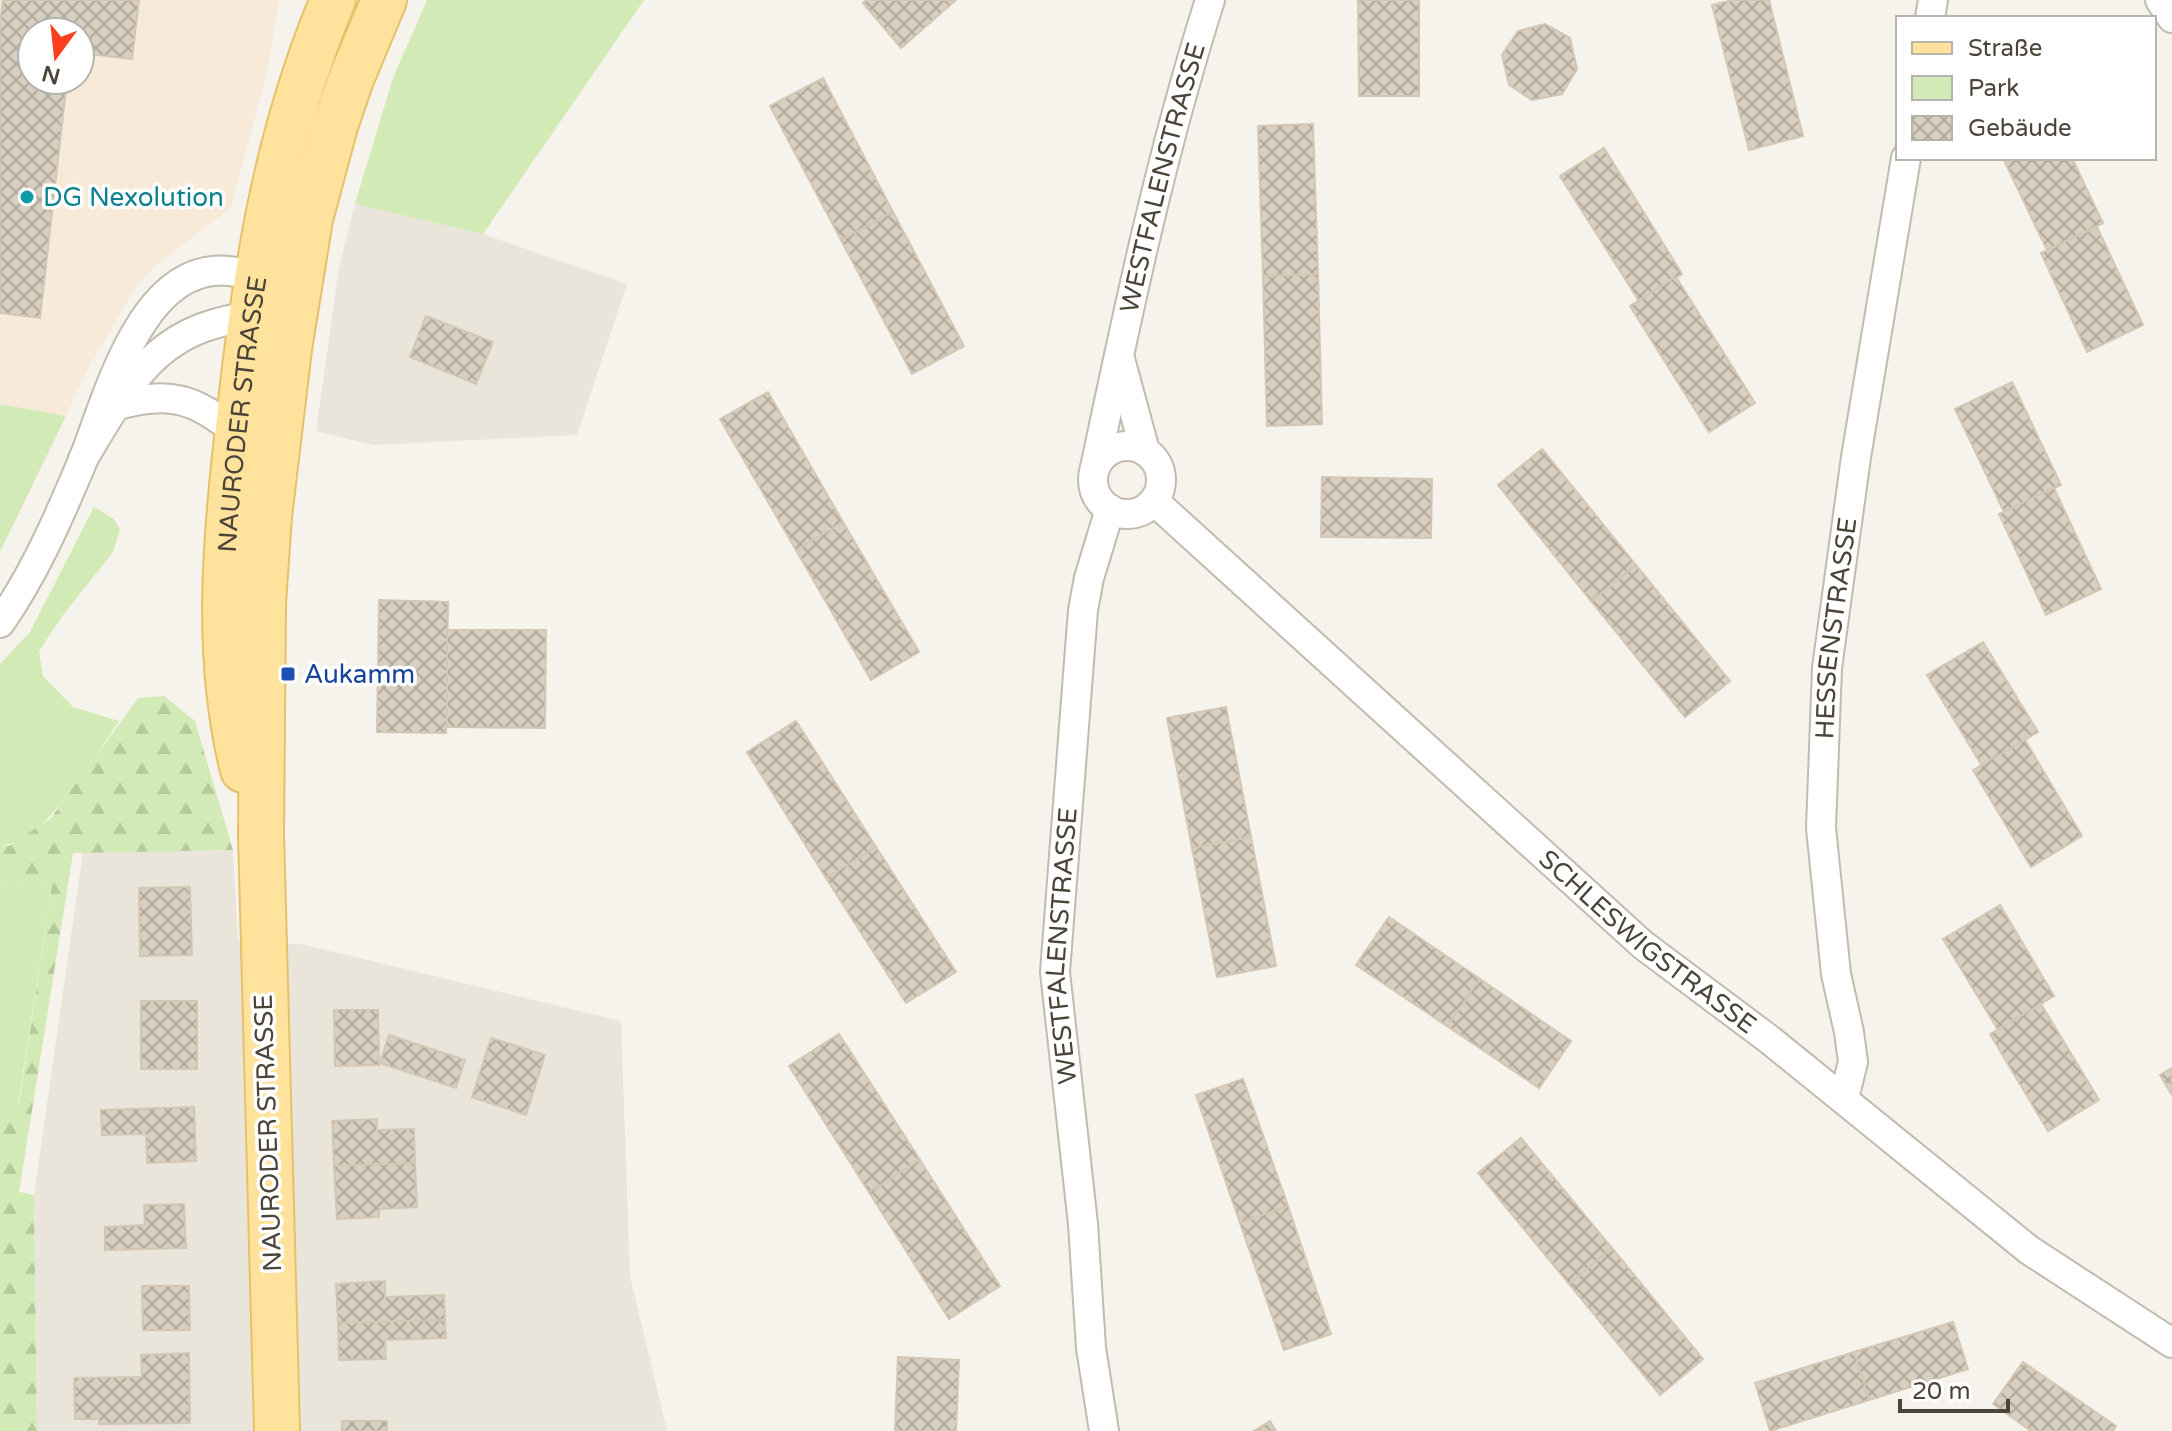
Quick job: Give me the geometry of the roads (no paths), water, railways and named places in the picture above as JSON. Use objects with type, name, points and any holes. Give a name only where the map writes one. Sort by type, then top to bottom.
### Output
[{"type":"main road","name":"NAURODER STRASSE","points":[[261,834],[237,747],[225,662],[225,569],[253,296],[286,135],[305,71],[333,0]]},
{"type":"main road","name":"NAURODER STRASSE","points":[[277,1431],[261,834],[263,603],[269,516],[295,313],[317,188],[351,79],[384,0]]},
{"type":"street","name":"WESTFALENSTRASSE","points":[[1095,468],[1147,229],[1191,58],[1210,0]]},
{"type":"street","points":[[2160,0],[2172,18]]},
{"type":"street","name":"HESSENSTRASSE","points":[[1844,1098],[1853,1062],[1836,974],[1821,828],[1827,668],[1856,457],[1906,160]]},
{"type":"street","points":[[0,623],[38,561],[135,335],[163,296],[180,282],[220,270],[253,296],[295,313]]},
{"type":"street","points":[[83,459],[115,406],[146,364],[170,344],[198,328],[231,318],[253,296],[276,285],[295,313]]},
{"type":"street","name":"WESTFALENSTRASSE","points":[[1118,355],[1145,451]]},
{"type":"street","points":[[115,406],[145,399],[176,398],[206,409],[238,434]]},
{"type":"street","points":[[1126,446],[1145,451],[1159,469],[1161,480],[1154,501],[1138,512],[1119,513],[1110,509],[1095,492],[1095,468],[1107,452],[1116,448],[1126,446]]},
{"type":"street","name":"SCHLESWIGSTRASSE","points":[[1154,501],[1643,945],[1844,1098],[2029,1250],[2172,1343]]},
{"type":"street","name":"WESTFALENSTRASSE","points":[[1104,1431],[1091,1348],[1083,1224],[1055,972],[1083,610],[1089,578],[1110,509]]},
{"type":"place","name":"DG Nexolution","points":[[27,197]]},
{"type":"place","name":"Aukamm","points":[[288,674]]}]
